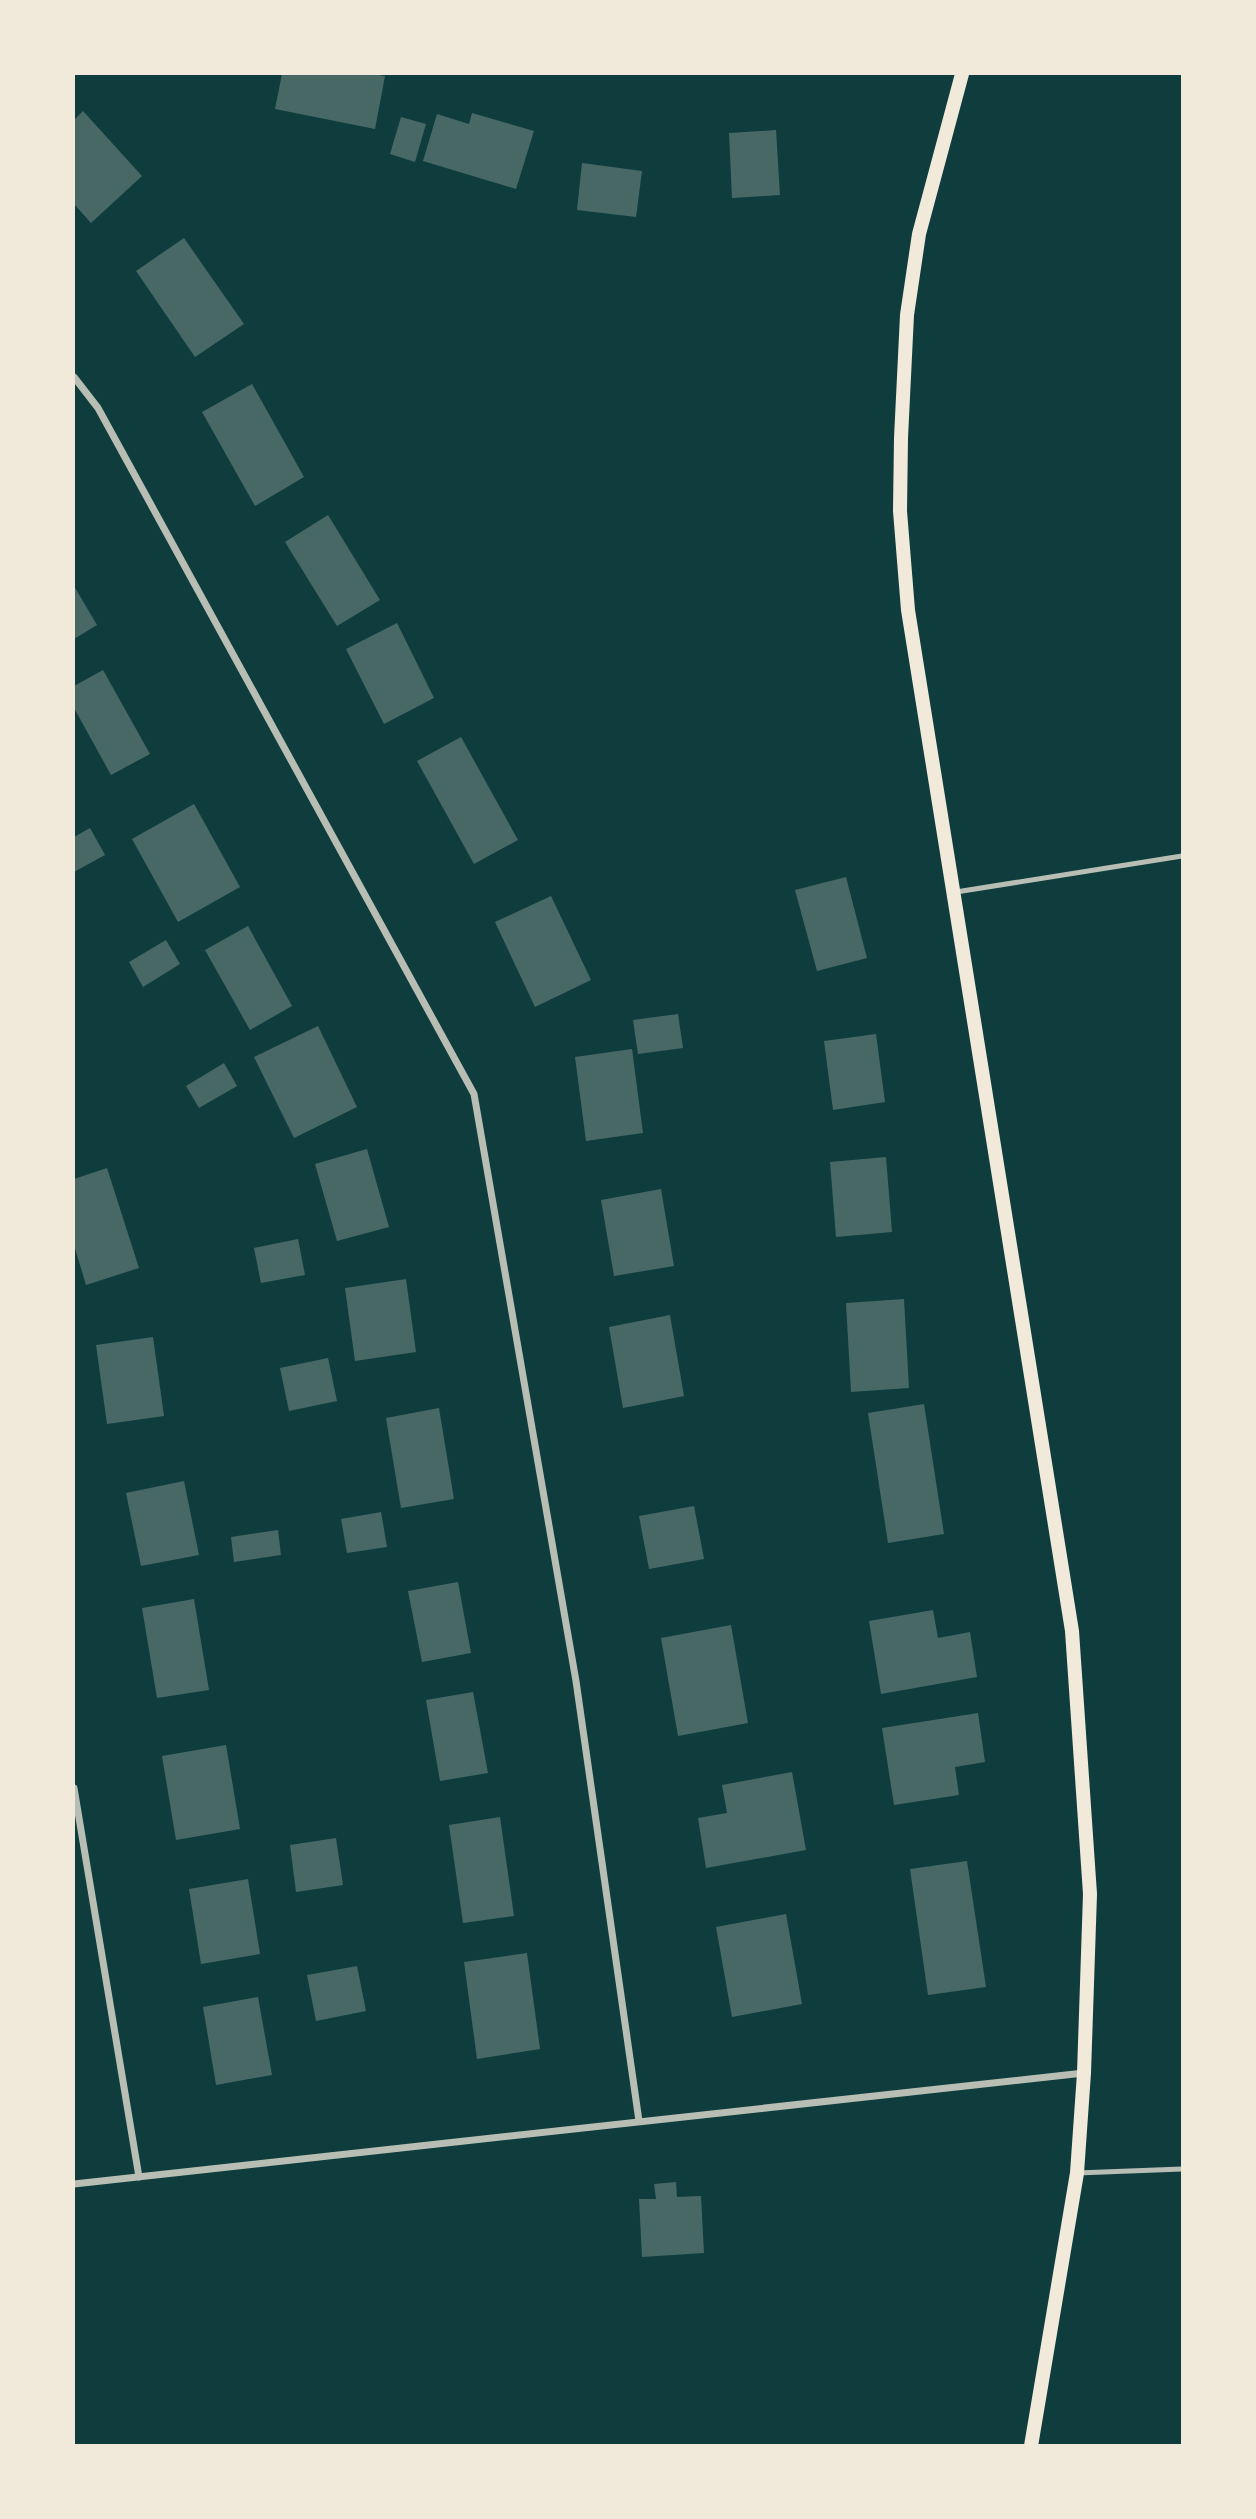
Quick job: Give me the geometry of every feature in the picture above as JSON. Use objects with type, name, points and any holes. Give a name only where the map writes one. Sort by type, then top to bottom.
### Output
[{"type":"main road","points":[[962,74],[919,234],[907,315],[900,512],[908,610],[1072,1631],[1090,1894],[1084,2073],[1077,2173],[1031,2445]]},
{"type":"street","points":[[74,377],[98,408],[474,1094],[576,1681],[639,2121]]},
{"type":"street","points":[[74,1788],[139,2177]]},
{"type":"street","points":[[74,2184],[1084,2073]]},
{"type":"lane","points":[[953,892],[1182,856]]},
{"type":"lane","points":[[1077,2173],[1182,2169]]},
{"type":"building","points":[[282,74],[385,76],[375,129],[275,109]]},
{"type":"building","points":[[83,111],[142,176],[91,223],[74,204],[74,120]]},
{"type":"building","points":[[472,113],[534,131],[516,189],[423,161],[437,114],[469,124]]},
{"type":"building","points":[[401,117],[426,124],[415,162],[390,154]]},
{"type":"building","points":[[776,130],[780,195],[732,198],[729,133]]},
{"type":"building","points":[[582,163],[642,171],[636,217],[577,210]]},
{"type":"building","points":[[184,238],[244,324],[195,357],[136,271]]},
{"type":"building","points":[[252,384],[304,477],[255,506],[202,412]]},
{"type":"building","points":[[328,515],[380,600],[337,626],[285,542]]},
{"type":"building","points":[[74,586],[97,625],[74,639]]},
{"type":"building","points":[[397,623],[434,698],[384,724],[346,649]]},
{"type":"building","points":[[103,670],[150,754],[111,775],[74,708],[74,686]]},
{"type":"building","points":[[461,737],[518,840],[474,864],[417,761]]},
{"type":"building","points":[[194,804],[240,887],[178,922],[132,839]]},
{"type":"building","points":[[90,828],[105,855],[74,872],[74,837]]},
{"type":"building","points":[[846,877],[867,958],[817,971],[795,890]]},
{"type":"building","points":[[551,896],[591,980],[535,1007],[495,922]]},
{"type":"building","points":[[248,926],[292,1006],[250,1030],[205,950]]},
{"type":"building","points":[[166,940],[180,964],[143,987],[129,962]]},
{"type":"building","points":[[678,1014],[683,1048],[638,1054],[633,1020]]},
{"type":"building","points":[[318,1026],[357,1107],[294,1138],[254,1057]]},
{"type":"building","points":[[876,1034],[885,1102],[833,1110],[824,1041]]},
{"type":"building","points":[[632,1049],[643,1133],[586,1141],[575,1057]]},
{"type":"building","points":[[224,1063],[237,1086],[199,1108],[186,1086]]},
{"type":"building","points":[[367,1149],[389,1227],[337,1241],[315,1164]]},
{"type":"building","points":[[886,1157],[892,1232],[836,1237],[830,1162]]},
{"type":"building","points":[[107,1168],[139,1268],[86,1285],[74,1245],[74,1179]]},
{"type":"building","points":[[661,1189],[674,1266],[614,1276],[601,1200]]},
{"type":"building","points":[[298,1239],[305,1275],[261,1283],[254,1248]]},
{"type":"building","points":[[406,1279],[416,1352],[355,1361],[345,1288]]},
{"type":"building","points":[[904,1299],[909,1388],[851,1392],[846,1303]]},
{"type":"building","points":[[670,1315],[684,1396],[623,1408],[609,1327]]},
{"type":"building","points":[[153,1337],[164,1416],[107,1424],[96,1345]]},
{"type":"building","points":[[328,1358],[337,1401],[289,1411],[280,1368]]},
{"type":"building","points":[[924,1404],[944,1534],[888,1543],[868,1413]]},
{"type":"building","points":[[439,1408],[454,1499],[401,1508],[386,1418]]},
{"type":"building","points":[[184,1481],[199,1555],[141,1566],[126,1493]]},
{"type":"building","points":[[694,1506],[704,1559],[649,1569],[639,1516]]},
{"type":"building","points":[[381,1512],[387,1547],[347,1553],[341,1519]]},
{"type":"building","points":[[278,1530],[281,1555],[234,1562],[231,1537]]},
{"type":"building","points":[[458,1582],[471,1653],[422,1662],[408,1591]]},
{"type":"building","points":[[194,1599],[209,1690],[157,1698],[142,1608]]},
{"type":"building","points":[[933,1610],[938,1638],[970,1632],[977,1677],[881,1694],[869,1621]]},
{"type":"building","points":[[731,1625],[748,1723],[678,1736],[661,1638]]},
{"type":"building","points":[[473,1692],[488,1773],[440,1781],[426,1700]]},
{"type":"building","points":[[978,1713],[985,1762],[955,1767],[959,1795],[894,1805],[882,1728]]},
{"type":"building","points":[[226,1745],[240,1829],[176,1840],[162,1756]]},
{"type":"building","points":[[792,1772],[806,1850],[706,1868],[698,1818],[727,1813],[722,1785]]},
{"type":"building","points":[[500,1817],[514,1916],[463,1923],[449,1825]]},
{"type":"building","points":[[336,1838],[343,1885],[296,1892],[290,1845]]},
{"type":"building","points":[[967,1861],[986,1987],[928,1995],[910,1869]]},
{"type":"building","points":[[248,1879],[260,1954],[201,1964],[189,1889]]},
{"type":"building","points":[[786,1914],[802,2004],[732,2017],[716,1927]]},
{"type":"building","points":[[527,1953],[540,2049],[477,2059],[464,1962]]},
{"type":"building","points":[[357,1966],[366,2011],[316,2021],[307,1975]]},
{"type":"building","points":[[258,1997],[272,2075],[216,2085],[203,2007]]},
{"type":"building","points":[[676,2182],[677,2197],[701,2196],[704,2253],[642,2257],[639,2199],[656,2199],[654,2184]]}]
